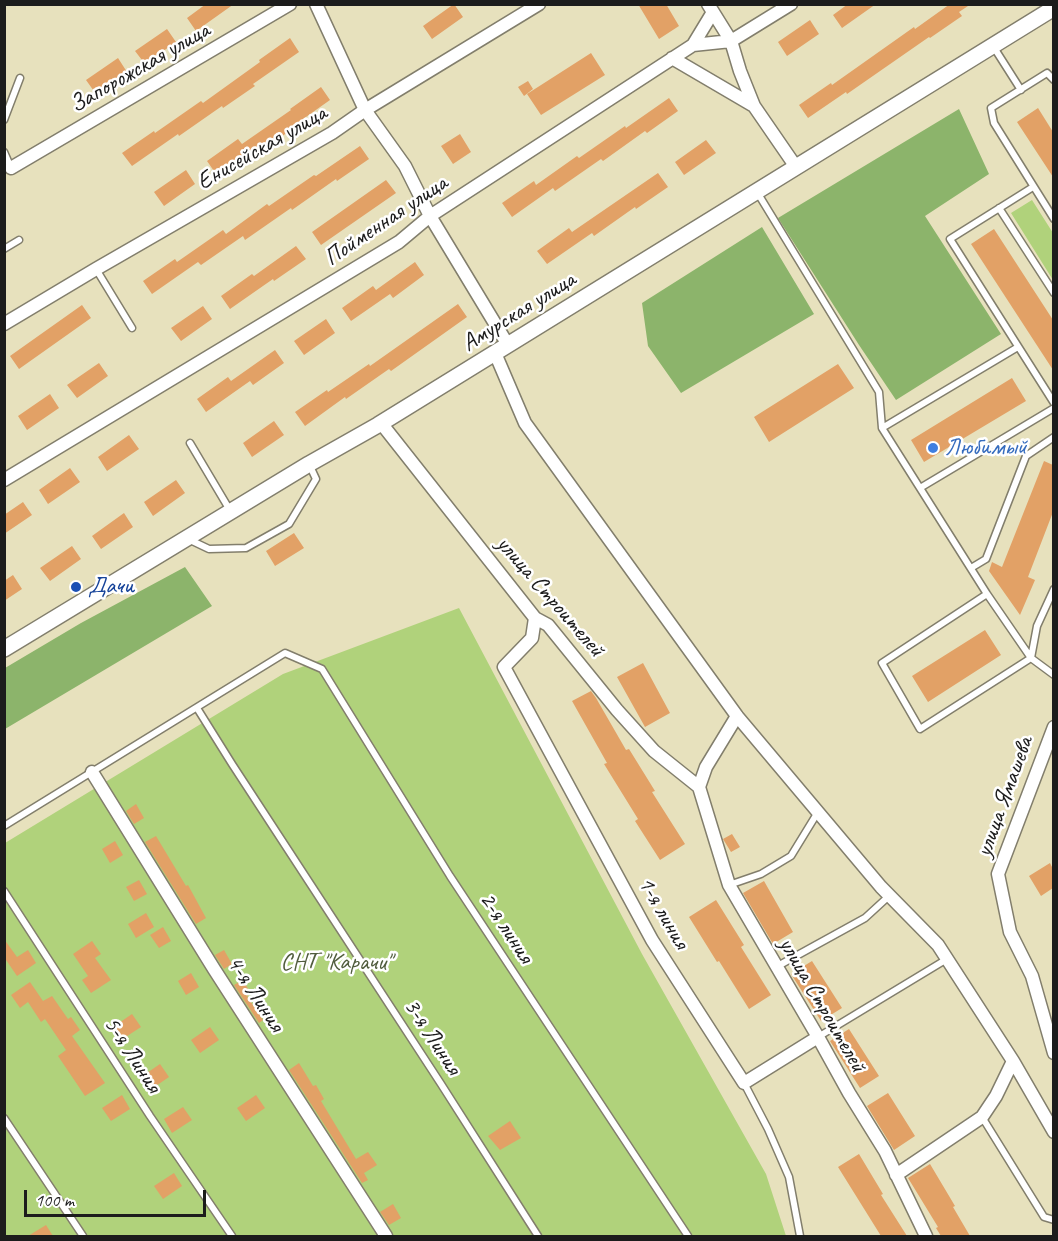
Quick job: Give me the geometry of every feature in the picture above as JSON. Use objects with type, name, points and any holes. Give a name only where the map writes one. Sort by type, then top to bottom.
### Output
[{"type":"street","name":"Запорожская улица","points":[[11,168],[290,4]]},
{"type":"street","points":[[316,4],[365,110],[405,166],[501,349],[525,423],[737,716],[890,896],[938,945],[1014,1061],[1053,1132]]},
{"type":"street","name":"Енисейская улица","points":[[4,324],[332,133],[365,110],[538,4]]},
{"type":"street","name":"Пойменная улица","points":[[4,480],[399,242],[430,216],[693,45],[730,41],[791,4]]},
{"type":"street","points":[[710,8],[730,41],[754,106],[796,167]]},
{"type":"street","points":[[693,45],[710,8]]},
{"type":"street","name":"Амурская улица","points":[[4,650],[309,464],[381,423],[757,192],[993,45],[1046,8]]},
{"type":"street","points":[[672,58],[754,106]]},
{"type":"street","name":"улица Строителей","points":[[381,423],[535,618],[548,625],[617,710],[654,751],[699,787],[729,885],[885,1151],[926,1236]]},
{"type":"street","name":"1-я линия","points":[[535,618],[532,638],[504,667],[652,940],[744,1083]]},
{"type":"street","points":[[699,787],[706,767],[737,716]]},
{"type":"street","name":"улица Ямашева","points":[[1053,727],[998,874],[1010,932],[1032,976],[1053,1053]]},
{"type":"street","name":"4-я Линия","points":[[92,772],[214,969],[386,1236]]},
{"type":"street","points":[[744,1083],[818,1037]]},
{"type":"street","points":[[896,1175],[982,1117],[1014,1061]]},
{"type":"lane","points":[[993,45],[1021,90]]},
{"type":"lane","points":[[1053,80],[1050,72],[991,108],[994,123],[1053,219]]},
{"type":"lane","points":[[4,120],[20,78]]},
{"type":"lane","points":[[4,152],[11,168]]},
{"type":"lane","points":[[920,489],[1053,405],[950,239],[1033,187]]},
{"type":"lane","points":[[757,192],[879,392],[882,428],[987,594],[1031,658],[1053,675]]},
{"type":"lane","points":[[999,208],[1053,293]]},
{"type":"lane","points":[[4,249],[19,240]]},
{"type":"lane","points":[[96,269],[132,328]]},
{"type":"lane","points":[[882,428],[1018,347]]},
{"type":"lane","points":[[971,568],[986,559],[1026,456],[1053,437]]},
{"type":"lane","points":[[190,443],[231,512]]},
{"type":"lane","points":[[188,539],[208,549],[246,548],[289,524],[316,479],[309,464]]},
{"type":"lane","points":[[987,594],[882,663],[920,729],[1031,658],[1037,627],[1053,589]]},
{"type":"lane","name":"2-я линия","points":[[197,708],[285,653],[322,669],[450,876],[688,1236]]},
{"type":"lane","points":[[4,826],[197,708]]},
{"type":"lane","name":"3-я Линия","points":[[197,708],[538,1236]]},
{"type":"lane","points":[[729,885],[761,874],[791,856],[818,812]]},
{"type":"lane","name":"5-я Линия","points":[[4,891],[150,1116],[232,1236]]},
{"type":"lane","points":[[776,967],[865,918],[890,896]]},
{"type":"lane","points":[[818,1037],[947,959]]},
{"type":"lane","name":"1-я линия","points":[[744,1083],[789,1177],[800,1236]]},
{"type":"lane","points":[[982,1117],[1044,1217],[1053,1220]]},
{"type":"lane","points":[[4,1118],[83,1236]]},
{"type":"green space","points":[[959,109],[989,174],[925,216],[1001,334],[896,400],[778,218]]},
{"type":"green space","points":[[1032,200],[1053,233],[1053,280],[1011,213]]},
{"type":"green space","points":[[762,227],[814,314],[681,393],[648,346],[642,303]]},
{"type":"green space","points":[[185,567],[212,606],[5,729],[5,668],[81,623]]},
{"type":"green space","name":"СНТ \"Карачи\"","points":[[459,608],[642,954],[766,1174],[786,1236],[5,1236],[5,843],[283,674]]},
{"type":"building","points":[[206,4],[234,4],[196,31],[187,18]]},
{"type":"building","points":[[454,4],[463,17],[432,39],[423,26]]},
{"type":"building","points":[[638,4],[666,4],[679,26],[659,39]]},
{"type":"building","points":[[848,4],[876,4],[842,28],[833,15]]},
{"type":"building","points":[[950,4],[971,4],[959,12],[962,16],[808,118],[799,105]]},
{"type":"building","points":[[810,20],[819,34],[787,56],[778,42]]},
{"type":"building","points":[[167,29],[176,42],[145,64],[135,51]]},
{"type":"building","points":[[290,38],[299,52],[223,108],[222,106],[179,136],[178,134],[132,166],[122,153],[201,101],[203,103]]},
{"type":"building","points":[[591,53],[605,75],[541,115],[527,94]]},
{"type":"building","points":[[118,58],[127,72],[96,94],[86,80]]},
{"type":"building","points":[[528,81],[533,89],[524,96],[518,87]]},
{"type":"building","points":[[321,87],[330,100],[259,152],[255,147],[216,174],[207,161],[238,139],[242,144]]},
{"type":"building","points":[[669,98],[678,111],[603,161],[601,159],[555,191],[553,188],[512,217],[502,203],[534,181],[536,185],[577,156],[579,158]]},
{"type":"building","points":[[1038,108],[1053,132],[1053,177],[1017,122]]},
{"type":"building","points":[[460,134],[471,152],[453,164],[441,146]]},
{"type":"building","points":[[706,140],[716,153],[684,175],[675,162]]},
{"type":"building","points":[[360,146],[369,159],[245,240],[243,236],[201,265],[198,262],[152,294],[143,281],[175,259],[177,262],[223,230],[226,234],[267,204],[269,206]]},
{"type":"building","points":[[186,170],[195,184],[164,206],[154,192]]},
{"type":"building","points":[[658,173],[668,187],[636,209],[635,207],[594,236],[592,233],[547,264],[537,251],[569,228],[572,232]]},
{"type":"building","points":[[386,180],[396,193],[321,245],[312,232]]},
{"type":"building","points":[[994,229],[1053,320],[1053,370],[971,244]]},
{"type":"building","points":[[296,246],[306,259],[230,309],[221,296]]},
{"type":"building","points":[[415,262],[424,275],[393,298],[390,294],[351,321],[342,308],[373,286],[376,290]]},
{"type":"building","points":[[458,304],[467,317],[391,371],[389,369],[346,399],[345,397],[305,426],[295,412],[369,364],[370,366]]},
{"type":"building","points":[[82,305],[91,318],[19,369],[10,356]]},
{"type":"building","points":[[203,306],[212,319],[181,341],[171,328]]},
{"type":"building","points":[[326,319],[335,333],[304,355],[294,341]]},
{"type":"building","points":[[275,350],[284,363],[253,385],[250,381],[206,412],[197,399],[228,377],[231,381]]},
{"type":"building","points":[[99,363],[108,376],[77,398],[67,385]]},
{"type":"building","points":[[838,364],[854,388],[769,442],[754,417]]},
{"type":"building","points":[[1012,378],[1026,401],[924,462],[911,440]]},
{"type":"building","points":[[50,394],[59,408],[27,430],[18,416]]},
{"type":"building","points":[[274,421],[284,435],[252,457],[243,443]]},
{"type":"building","points":[[129,435],[139,449],[107,471],[98,457]]},
{"type":"building","points":[[1044,461],[1053,465],[1053,512],[1028,577],[1035,580],[1020,615],[989,571],[992,562],[1002,567]]},
{"type":"building","points":[[70,468],[80,482],[48,504],[39,490]]},
{"type":"building","points":[[176,480],[185,493],[153,516],[144,502]]},
{"type":"building","points":[[23,502],[32,515],[4,534],[4,515]]},
{"type":"building","points":[[124,513],[133,527],[101,549],[92,536]]},
{"type":"building","points":[[294,533],[304,548],[275,566],[266,551]]},
{"type":"building","points":[[72,546],[81,559],[50,581],[40,568]]},
{"type":"building","points":[[13,575],[22,589],[4,601],[4,581]]},
{"type":"building","points":[[985,630],[1001,655],[928,702],[912,676]]},
{"type":"building","points":[[643,663],[670,713],[645,727],[617,677]]},
{"type":"building","points":[[591,691],[626,750],[629,749],[655,791],[652,792],[685,844],[660,860],[635,821],[638,819],[604,764],[607,763],[572,701]]},
{"type":"building","points":[[136,804],[144,818],[134,824],[126,811]]},
{"type":"building","points":[[732,834],[740,847],[731,852],[723,839]]},
{"type":"building","points":[[156,836],[186,886],[188,885],[206,918],[196,924],[145,842]]},
{"type":"building","points":[[115,841],[123,855],[110,863],[102,849]]},
{"type":"building","points":[[1050,863],[1053,869],[1053,888],[1041,896],[1029,876]]},
{"type":"building","points":[[139,880],[147,894],[134,901],[126,887]]},
{"type":"building","points":[[764,881],[793,932],[773,944],[743,893]]},
{"type":"building","points":[[716,900],[744,945],[741,947],[771,995],[749,1009],[689,917]]},
{"type":"building","points":[[146,913],[154,927],[136,938],[128,924]]},
{"type":"building","points":[[163,927],[171,941],[159,948],[150,935]]},
{"type":"building","points":[[4,939],[17,957],[28,950],[36,963],[17,976],[4,957]]},
{"type":"building","points":[[92,941],[101,954],[95,958],[111,980],[91,993],[82,980],[88,976],[73,954]]},
{"type":"building","points":[[224,950],[232,964],[224,969],[215,955]]},
{"type":"building","points":[[812,961],[842,1008],[821,1021],[791,974]]},
{"type":"building","points":[[191,973],[199,987],[186,995],[178,981]]},
{"type":"building","points":[[243,980],[251,994],[247,996],[263,1020],[259,1023],[234,985]]},
{"type":"building","points":[[30,982],[43,1001],[52,996],[68,1019],[71,1017],[80,1030],[72,1036],[105,1083],[85,1096],[58,1056],[66,1050],[45,1019],[41,1022],[28,1002],[20,1008],[11,995]]},
{"type":"building","points":[[132,1014],[141,1027],[121,1040],[113,1027]]},
{"type":"building","points":[[210,1027],[219,1040],[200,1053],[191,1040]]},
{"type":"building","points":[[849,1029],[879,1076],[860,1088],[830,1041]]},
{"type":"building","points":[[299,1063],[313,1086],[316,1085],[324,1099],[321,1101],[356,1159],[368,1152],[377,1165],[364,1173],[368,1180],[362,1183],[289,1070]]},
{"type":"building","points":[[160,1064],[169,1077],[150,1090],[141,1077]]},
{"type":"building","points":[[888,1093],[915,1136],[894,1150],[867,1106]]},
{"type":"building","points":[[122,1095],[130,1109],[111,1121],[102,1108]]},
{"type":"building","points":[[256,1095],[265,1108],[246,1121],[237,1108]]},
{"type":"building","points":[[183,1107],[192,1120],[172,1133],[164,1119]]},
{"type":"building","points":[[510,1121],[521,1138],[500,1150],[488,1136]]},
{"type":"building","points":[[859,1154],[907,1236],[881,1236],[838,1167]]},
{"type":"building","points":[[930,1164],[970,1236],[941,1236],[936,1228],[938,1227],[908,1178]]},
{"type":"building","points":[[174,1173],[182,1186],[163,1199],[154,1186]]},
{"type":"building","points":[[393,1204],[401,1218],[389,1225],[380,1212]]},
{"type":"building","points":[[46,1225],[53,1236],[28,1236]]},
{"type":"place","name":"Любимый","points":[[933,448]]},
{"type":"place","name":"Дачи","points":[[76,587]]}]
